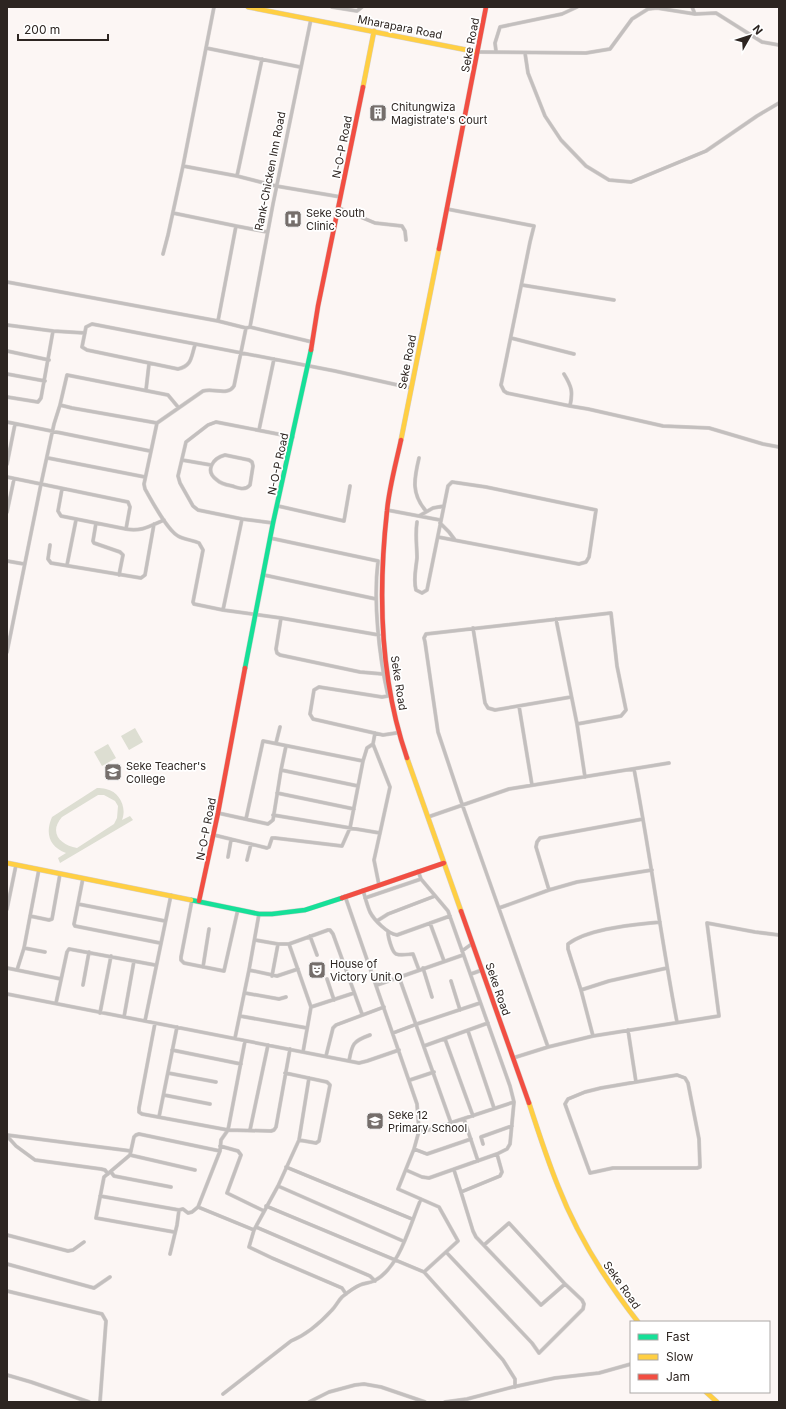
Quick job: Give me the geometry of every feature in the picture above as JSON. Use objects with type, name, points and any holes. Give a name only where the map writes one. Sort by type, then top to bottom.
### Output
[{"type":"main road","name":"Mharapara Road","points":[[248,7],[477,52]]},
{"type":"main road","name":"Seke Road","points":[[486,7],[387,510],[382,588],[388,676],[400,737],[558,1187],[570,1214],[608,1282],[637,1321]]},
{"type":"main road","name":"N-O-P Road","points":[[199,901],[214,835],[273,523],[308,366],[318,306],[374,31]]},
{"type":"main road","points":[[7,863],[259,914],[282,914],[312,908],[444,863]]},
{"type":"main road","points":[[707,1393],[717,1402]]},
{"type":"street","points":[[163,254],[183,166],[214,7]]},
{"type":"street","points":[[332,7],[357,11],[362,7]]},
{"type":"street","points":[[496,51],[495,43],[500,27],[562,14],[577,7]]},
{"type":"street","points":[[477,52],[586,53],[610,49],[632,19],[648,9],[657,7],[695,14],[716,13],[762,42],[779,45]]},
{"type":"street","points":[[692,7],[695,14]]},
{"type":"street","name":"Rank-Chicken Inn Road","points":[[178,407],[204,391],[212,389],[228,391],[234,386],[248,328],[311,19]]},
{"type":"street","points":[[206,48],[300,67]]},
{"type":"street","points":[[525,53],[528,73],[545,116],[561,140],[586,166],[609,180],[631,182],[706,151],[757,116],[779,103]]},
{"type":"street","points":[[237,176],[262,59]]},
{"type":"street","points":[[183,166],[237,176],[276,186],[341,197]]},
{"type":"street","points":[[339,208],[374,223],[402,226],[405,231],[406,240]]},
{"type":"street","points":[[447,209],[534,226],[501,385],[504,391],[507,393],[663,426],[709,428],[763,444],[779,447]]},
{"type":"street","points":[[173,212],[267,232]]},
{"type":"street","points":[[218,321],[236,226]]},
{"type":"street","points":[[7,282],[218,321],[312,342]]},
{"type":"street","points":[[522,285],[614,300]]},
{"type":"street","points":[[195,345],[190,363],[185,368],[178,369],[85,350],[82,347],[86,327],[92,324],[195,345],[241,352],[411,388]]},
{"type":"street","points":[[7,325],[53,331],[85,333]]},
{"type":"street","points":[[7,397],[38,402],[41,398],[53,331]]},
{"type":"street","points":[[511,338],[574,354]]},
{"type":"street","points":[[7,351],[49,360]]},
{"type":"street","points":[[259,430],[274,359]]},
{"type":"street","points":[[146,390],[150,364]]},
{"type":"street","points":[[7,374],[44,382]]},
{"type":"street","points":[[564,374],[573,394],[570,406]]},
{"type":"street","points":[[7,652],[41,484],[54,431],[54,424],[67,375],[168,395],[178,407],[156,423],[144,484],[145,489],[164,520],[176,535],[199,543],[203,550],[193,602],[194,604],[379,635]]},
{"type":"street","points":[[60,405],[156,423]]},
{"type":"street","points":[[7,422],[150,451]]},
{"type":"street","points":[[273,523],[242,519],[201,510],[193,506],[179,481],[178,476],[186,442],[212,423],[220,422],[293,437]]},
{"type":"street","points":[[7,464],[15,424]]},
{"type":"street","points":[[225,455],[251,460],[253,466],[250,485],[243,489],[219,482],[212,475],[211,465],[217,458],[225,455]]},
{"type":"street","points":[[48,458],[145,477]]},
{"type":"street","points":[[419,458],[415,472],[415,490],[417,497],[426,511]]},
{"type":"street","points":[[182,460],[211,465]]},
{"type":"street","points":[[7,478],[128,502],[130,507],[126,529]]},
{"type":"street","points":[[7,512],[14,479]]},
{"type":"street","points":[[417,522],[415,538],[417,557],[414,583],[418,592],[426,592],[449,484],[454,482],[486,487],[596,510],[589,557],[586,562],[579,564],[438,537]]},
{"type":"street","points":[[278,506],[344,521],[350,486]]},
{"type":"street","points":[[62,488],[58,508],[58,513],[61,516],[136,531],[164,520]]},
{"type":"street","points":[[419,516],[426,511],[444,506]]},
{"type":"street","points":[[387,510],[419,516],[440,522],[455,540]]},
{"type":"street","points":[[223,610],[242,519]]},
{"type":"street","points":[[67,565],[76,520]]},
{"type":"street","points":[[96,523],[94,543],[120,552],[123,555],[119,575]]},
{"type":"street","points":[[50,545],[48,560],[52,563],[141,578],[145,575],[154,524]]},
{"type":"street","points":[[270,538],[378,560],[376,599],[383,674],[388,696],[382,697],[319,687],[314,690],[310,714],[312,719],[383,735],[396,733]]},
{"type":"street","points":[[7,561],[24,564]]},
{"type":"street","points":[[264,575],[376,599]]},
{"type":"street","points":[[548,1047],[438,732],[424,638],[426,634],[611,613],[617,666],[626,713],[622,716],[577,724]]},
{"type":"street","points":[[281,618],[276,649],[277,653],[280,655],[360,672],[383,674]]},
{"type":"street","points":[[556,620],[586,777]]},
{"type":"street","points":[[473,628],[485,703],[488,708],[494,710],[571,697]]},
{"type":"street","points":[[519,706],[532,785]]},
{"type":"street","points":[[276,743],[280,727]]},
{"type":"street","points":[[375,733],[373,744],[390,787],[374,860],[379,885]]},
{"type":"street","points":[[246,819],[263,741],[363,761]]},
{"type":"street","points":[[214,835],[267,848],[270,845],[271,840],[274,838],[340,847],[344,845],[350,828],[363,761],[367,748],[373,744]]},
{"type":"street","points":[[218,812],[268,824],[273,820],[276,793],[286,746]]},
{"type":"street","points":[[428,817],[462,804],[501,792],[532,785],[669,763]]},
{"type":"street","points":[[634,769],[652,870],[676,1022]]},
{"type":"street","points":[[281,770],[358,786]]},
{"type":"street","points":[[276,793],[354,808]]},
{"type":"street","points":[[273,815],[380,833]]},
{"type":"street","points":[[549,890],[536,847],[540,838],[643,819]]},
{"type":"street","points":[[228,857],[231,840]]},
{"type":"street","points":[[247,860],[251,844]]},
{"type":"street","points":[[7,908],[16,865]]},
{"type":"street","points":[[17,970],[24,948],[38,869]]},
{"type":"street","points":[[499,908],[549,890],[577,882],[652,870]]},
{"type":"street","points":[[406,1170],[429,1178],[497,1154],[509,1146],[514,1102],[510,1086],[450,916],[447,909],[421,879],[418,871]]},
{"type":"street","points":[[30,916],[49,920],[52,919],[60,874]]},
{"type":"street","points":[[83,878],[74,924],[77,927],[160,943]]},
{"type":"street","points":[[365,898],[421,879]]},
{"type":"street","points":[[7,889],[11,890]]},
{"type":"street","points":[[363,890],[371,914],[388,932],[397,935],[450,916]]},
{"type":"street","points":[[144,1021],[171,896]]},
{"type":"street","points":[[345,896],[410,1080],[417,1104],[419,1131],[414,1150],[398,1189],[439,1207],[458,1241],[424,1272]]},
{"type":"street","points":[[377,921],[388,914],[435,896]]},
{"type":"street","points":[[192,900],[181,960],[184,963],[224,971],[238,909]]},
{"type":"street","points":[[78,904],[165,921]]},
{"type":"street","points":[[235,1038],[245,993],[259,914]]},
{"type":"street","points":[[593,1036],[582,990],[568,949],[568,944],[595,932],[660,922]]},
{"type":"street","points":[[430,923],[444,961]]},
{"type":"street","points":[[513,1058],[548,1047],[593,1036],[719,1016],[708,923],[779,935]]},
{"type":"street","points":[[203,966],[209,929]]},
{"type":"street","points":[[255,940],[278,944],[288,944],[328,930],[332,932],[362,1014]]},
{"type":"street","points":[[388,932],[395,954],[414,954],[432,997]]},
{"type":"street","points":[[310,936],[317,955]]},
{"type":"street","points":[[377,985],[463,953],[473,943]]},
{"type":"street","points":[[272,976],[278,944]]},
{"type":"street","points":[[288,944],[311,1007],[303,1052]]},
{"type":"street","points":[[24,948],[45,952]]},
{"type":"street","points":[[56,1003],[68,950],[71,949],[89,952],[156,965]]},
{"type":"street","points":[[84,985],[89,952]]},
{"type":"street","points":[[100,1013],[111,956]]},
{"type":"street","points":[[124,1017],[134,961]]},
{"type":"street","points":[[7,968],[61,979]]},
{"type":"street","points":[[582,990],[609,981],[667,968]]},
{"type":"street","points":[[249,970],[272,976],[298,969]]},
{"type":"street","points":[[471,974],[482,970]]},
{"type":"street","points":[[399,977],[451,1123]]},
{"type":"street","points":[[327,979],[334,1000]]},
{"type":"street","points":[[451,981],[460,1010]]},
{"type":"street","points":[[311,1007],[354,992]]},
{"type":"street","points":[[245,993],[279,999],[286,997]]},
{"type":"street","points":[[7,994],[348,1061],[363,1062],[399,1050]]},
{"type":"street","points":[[393,1033],[480,1004]]},
{"type":"street","points":[[326,1056],[333,1028],[340,1022],[384,1006]]},
{"type":"street","points":[[240,1016],[307,1028]]},
{"type":"street","points":[[155,1023],[139,1110],[142,1114],[228,1130],[271,1131],[275,1128],[290,1049]]},
{"type":"street","points":[[424,1046],[488,1023]]},
{"type":"street","points":[[159,1117],[177,1027]]},
{"type":"street","points":[[628,1030],[636,1082]]},
{"type":"street","points":[[468,1031],[494,1108]]},
{"type":"street","points":[[348,1061],[352,1045],[358,1039],[370,1035]]},
{"type":"street","points":[[445,1039],[473,1116]]},
{"type":"street","points":[[100,1196],[179,1210],[183,1209],[188,1213],[192,1212],[198,1207],[220,1151],[221,1140],[228,1130],[245,1041]]},
{"type":"street","points":[[250,1130],[268,1045]]},
{"type":"street","points":[[172,1050],[241,1064]]},
{"type":"street","points":[[410,1080],[434,1072]]},
{"type":"street","points":[[168,1073],[216,1082]]},
{"type":"street","points":[[285,1073],[327,1082],[330,1084],[319,1141],[316,1143],[299,1140]]},
{"type":"street","points":[[677,1075],[686,1078],[699,1140],[700,1167],[613,1168],[590,1173],[565,1104],[566,1102],[569,1098],[585,1092],[636,1082],[677,1075]]},
{"type":"street","points":[[309,1078],[299,1140],[278,1186],[255,1228],[249,1246],[272,1258],[342,1288],[346,1294]]},
{"type":"street","points":[[164,1095],[210,1104]]},
{"type":"street","points":[[419,1131],[429,1130],[514,1102]]},
{"type":"street","points":[[464,1119],[478,1161]]},
{"type":"street","points":[[483,1144],[481,1137],[512,1126]]},
{"type":"street","points":[[174,1232],[96,1218],[104,1177],[130,1155],[134,1137],[139,1134],[220,1151]]},
{"type":"street","points":[[7,1135],[131,1151]]},
{"type":"street","points":[[7,1135],[11,1142],[35,1160],[101,1169],[114,1176],[171,1187]]},
{"type":"street","points":[[414,1150],[428,1154],[471,1139]]},
{"type":"street","points":[[220,1146],[238,1152],[241,1155],[227,1193],[264,1211]]},
{"type":"street","points":[[461,1192],[500,1176],[502,1172],[497,1154]]},
{"type":"street","points":[[130,1155],[195,1170]]},
{"type":"street","points":[[286,1168],[412,1219]]},
{"type":"street","points":[[454,1170],[473,1231],[484,1245],[541,1305],[565,1284]]},
{"type":"street","points":[[278,1186],[403,1241]]},
{"type":"street","points":[[223,1394],[291,1341],[315,1325],[333,1309],[340,1299],[346,1294],[360,1285],[375,1281],[386,1271],[396,1260],[420,1199]]},
{"type":"street","points":[[266,1206],[424,1272],[503,1360],[515,1379],[515,1387]]},
{"type":"street","points":[[198,1207],[255,1228],[370,1276],[375,1281]]},
{"type":"street","points":[[170,1254],[179,1210]]},
{"type":"street","points":[[446,1252],[532,1343],[539,1353],[583,1309],[584,1304],[582,1300],[508,1223],[484,1245]]},
{"type":"street","points":[[7,1235],[68,1251],[73,1250],[84,1242]]},
{"type":"street","points":[[7,1264],[94,1288],[110,1277]]},
{"type":"street","points":[[7,1291],[102,1314],[106,1321],[100,1402]]},
{"type":"street","points":[[446,1402],[467,1399],[555,1378],[599,1373],[630,1364]]},
{"type":"street","points":[[7,1375],[89,1402]]},
{"type":"street","points":[[309,1402],[329,1392],[364,1384],[380,1387],[425,1402]]},
{"type":"shaded area","points":[[135,728],[143,742],[129,750],[121,736]]},
{"type":"shaded area","points":[[108,744],[116,758],[102,766],[94,752]]},
{"type":"shaded area","points":[[97,788],[100,788],[111,791],[119,797],[124,811],[122,820],[130,816],[133,820],[60,863],[58,858],[66,853],[56,847],[50,839],[49,829],[52,817]],"holes":[[[98,795],[104,795],[115,801],[118,806],[117,818],[114,824],[77,848],[62,841],[56,833],[56,828],[62,817]]]},
{"type":"traffic: fast","points":[[245,668],[273,523],[311,350]]},
{"type":"traffic: fast","points":[[191,900],[259,914],[272,914],[305,910],[342,898]]},
{"type":"traffic: slow","points":[[248,7],[477,52]]},
{"type":"traffic: slow","points":[[363,87],[374,31]]},
{"type":"traffic: slow","points":[[401,440],[439,249]]},
{"type":"traffic: slow","points":[[407,758],[461,911]]},
{"type":"traffic: slow","points":[[7,863],[191,900]]},
{"type":"traffic: slow","points":[[529,1103],[554,1176],[574,1222],[593,1257],[637,1321]]},
{"type":"traffic: slow","points":[[707,1393],[717,1402]]},
{"type":"traffic: jam","points":[[439,249],[486,7]]},
{"type":"traffic: jam","points":[[311,350],[318,306],[363,87]]},
{"type":"traffic: jam","points":[[401,440],[388,502],[384,542],[382,604],[386,667],[391,698],[407,758]]},
{"type":"traffic: jam","points":[[199,901],[218,813],[245,668]]},
{"type":"traffic: jam","points":[[342,898],[444,863]]},
{"type":"traffic: jam","points":[[461,911],[529,1103]]},
{"type":"place","name":"Chitungwiza Magistrate's Court","points":[[378,113]]},
{"type":"place","name":"Seke South Clinic","points":[[293,219]]},
{"type":"place","name":"Seke Teacher's College","points":[[113,772]]},
{"type":"place","name":"House of Victory Unit O","points":[[317,970]]},
{"type":"place","name":"Seke 12 Primary School","points":[[375,1121]]}]
